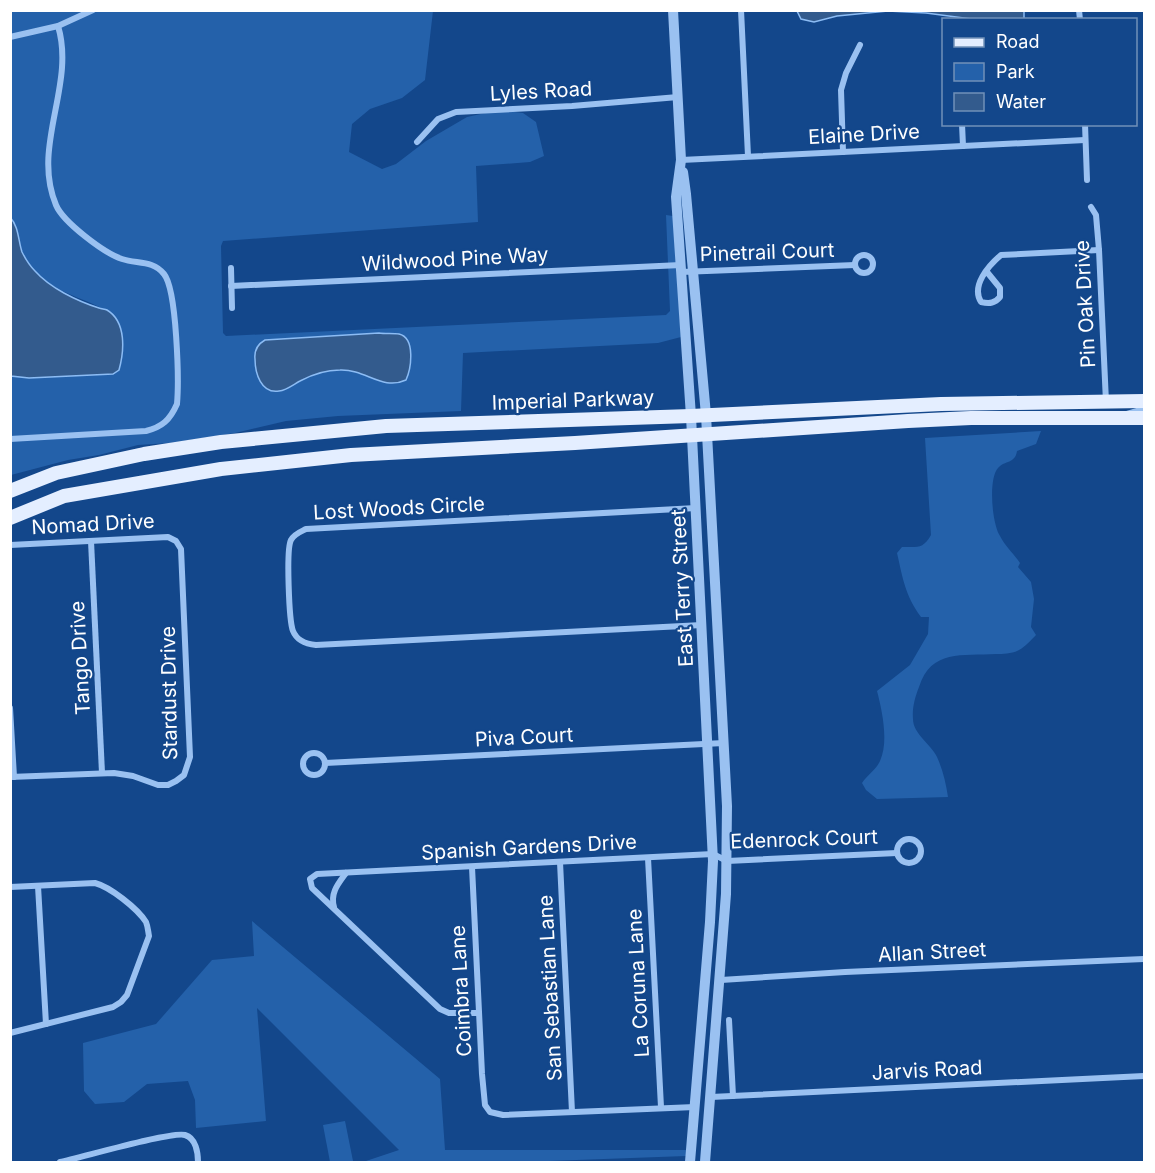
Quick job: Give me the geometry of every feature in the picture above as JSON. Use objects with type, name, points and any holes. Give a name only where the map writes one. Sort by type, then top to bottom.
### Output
[{"type":"main road","name":"Imperial Parkway","points":[[10,491],[56,473],[144,454],[221,442],[386,426],[691,416],[941,404],[1144,401]]},
{"type":"main road","name":"Imperial Parkway","points":[[10,518],[64,496],[221,470],[351,455],[971,418],[1144,418]]},
{"type":"street","points":[[10,37],[58,26],[93,10]]},
{"type":"street","name":"East Terry Street","points":[[673,10],[681,160],[676,197],[691,416],[713,854],[710,922],[690,1162]]},
{"type":"street","points":[[741,10],[748,156]]},
{"type":"street","points":[[10,439],[146,431],[165,423],[173,414],[177,404],[173,302],[169,282],[156,267],[148,263],[121,259],[75,228],[62,215],[51,190],[47,174],[48,152],[63,58],[58,26]]},
{"type":"street","points":[[843,152],[841,90],[846,73],[860,45]]},
{"type":"street","name":"Lyles Road","points":[[417,142],[438,119],[456,112],[678,97]]},
{"type":"street","points":[[962,126],[963,146]]},
{"type":"street","points":[[1085,126],[1087,180]]},
{"type":"street","name":"Elaine Drive","points":[[681,160],[1085,140]]},
{"type":"street","points":[[681,160],[706,415],[724,743],[727,861],[721,980],[705,1162]]},
{"type":"street","name":"Pin Oak Drive","points":[[1090,207],[1096,215],[1100,250],[1106,402]]},
{"type":"street","points":[[987,272],[1000,288],[1000,297],[996,302],[988,304],[981,302],[977,296],[977,287],[989,265],[1001,255],[1100,250]]},
{"type":"street","name":"Pinetrail Court","points":[[681,269],[693,272],[855,265]]},
{"type":"street","points":[[231,268],[232,308]]},
{"type":"street","name":"Wildwood Pine Way","points":[[231,286],[681,269]]},
{"type":"street","name":"Imperial Parkway","points":[[1112,419],[1144,410]]},
{"type":"street","name":"Lost Woods Circle","points":[[696,508],[306,529],[296,533],[290,542],[289,580],[292,629],[297,638],[306,644],[702,625]]},
{"type":"street","name":"Nomad Drive","points":[[10,545],[168,537],[176,541]]},
{"type":"street","name":"Tango Drive","points":[[91,541],[102,773]]},
{"type":"street","name":"Stardust Drive","points":[[12,777],[123,774],[158,785],[168,785],[184,775],[190,757],[181,549],[176,541]]},
{"type":"street","points":[[702,625],[710,633],[715,694],[722,712]]},
{"type":"street","points":[[10,708],[12,777]]},
{"type":"street","name":"Piva Court","points":[[326,763],[724,743]]},
{"type":"street","name":"Edenrock Court","points":[[713,854],[727,861],[897,853]]},
{"type":"street","name":"Spanish Gardens Drive","points":[[478,1012],[449,1013],[440,1009],[312,888],[309,879],[317,874],[713,854]]},
{"type":"street","name":"La Coruna Lane","points":[[648,858],[661,1107]]},
{"type":"street","name":"San Sebastian Lane","points":[[560,862],[572,1112]]},
{"type":"street","name":"Coimbra Lane","points":[[472,867],[478,1012],[485,1105],[490,1112],[502,1115],[572,1112]]},
{"type":"street","points":[[335,909],[332,900],[334,889],[346,873]]},
{"type":"street","points":[[10,887],[94,883],[104,886],[138,914],[145,920],[148,928],[142,956],[127,995],[121,1002],[113,1007],[10,1033]]},
{"type":"street","points":[[38,886],[46,1024]]},
{"type":"street","name":"Allan Street","points":[[721,980],[1144,959]]},
{"type":"street","points":[[729,1020],[733,1096]]},
{"type":"street","name":"Jarvis Road","points":[[711,1097],[1144,1076]]},
{"type":"street","points":[[572,1112],[695,1107]]},
{"type":"street","points":[[60,1162],[175,1134],[183,1134],[191,1138],[197,1150],[198,1162]]},
{"type":"green space","points":[[11,11],[433,11],[425,80],[402,98],[370,109],[352,124],[349,152],[382,169],[396,164],[426,141],[467,117],[499,110],[523,113],[536,122],[544,156],[530,162],[476,166],[478,222],[223,241],[221,246],[223,333],[226,336],[666,315],[670,311],[666,215],[673,216],[681,337],[658,343],[463,353],[461,411],[338,416],[286,421],[235,433],[170,443],[138,445],[11,475],[10,374],[29,378],[62,376],[115,318],[98,306],[48,282],[34,270],[22,252],[17,229],[11,217]]},
{"type":"green space","points":[[1041,431],[1036,444],[1017,451],[1012,460],[998,468],[992,491],[997,530],[1020,563],[1018,567],[1031,582],[1034,599],[1031,627],[1036,635],[1019,650],[1013,652],[960,655],[940,660],[931,666],[924,675],[918,691],[913,707],[913,719],[919,734],[937,757],[948,797],[877,799],[866,790],[862,783],[878,764],[883,753],[884,726],[877,691],[910,665],[928,634],[929,617],[921,617],[911,601],[897,553],[902,547],[923,545],[931,535],[925,438]]},
{"type":"green space","points":[[252,921],[440,1079],[445,1150],[687,1150],[686,1156],[522,1162],[363,1162],[399,1150],[257,1008],[266,1121],[196,1128],[195,1100],[188,1081],[147,1084],[124,1102],[95,1104],[84,1091],[83,1043],[156,1024],[212,960],[254,956]]},
{"type":"green space","points":[[345,1121],[353,1161],[330,1162],[323,1125]]},
{"type":"water","points":[[1024,10],[1024,18],[964,18],[888,11],[837,16],[814,22],[801,19],[797,11]]},
{"type":"water","points":[[10,217],[17,229],[22,252],[31,267],[41,277],[73,298],[107,310],[118,322],[123,346],[119,370],[113,374],[29,378],[11,376]]},
{"type":"water","points":[[379,333],[399,334],[408,341],[411,354],[406,380],[389,383],[358,373],[335,370],[315,374],[285,389],[273,391],[263,386],[258,376],[255,353],[258,345],[265,340]]}]
